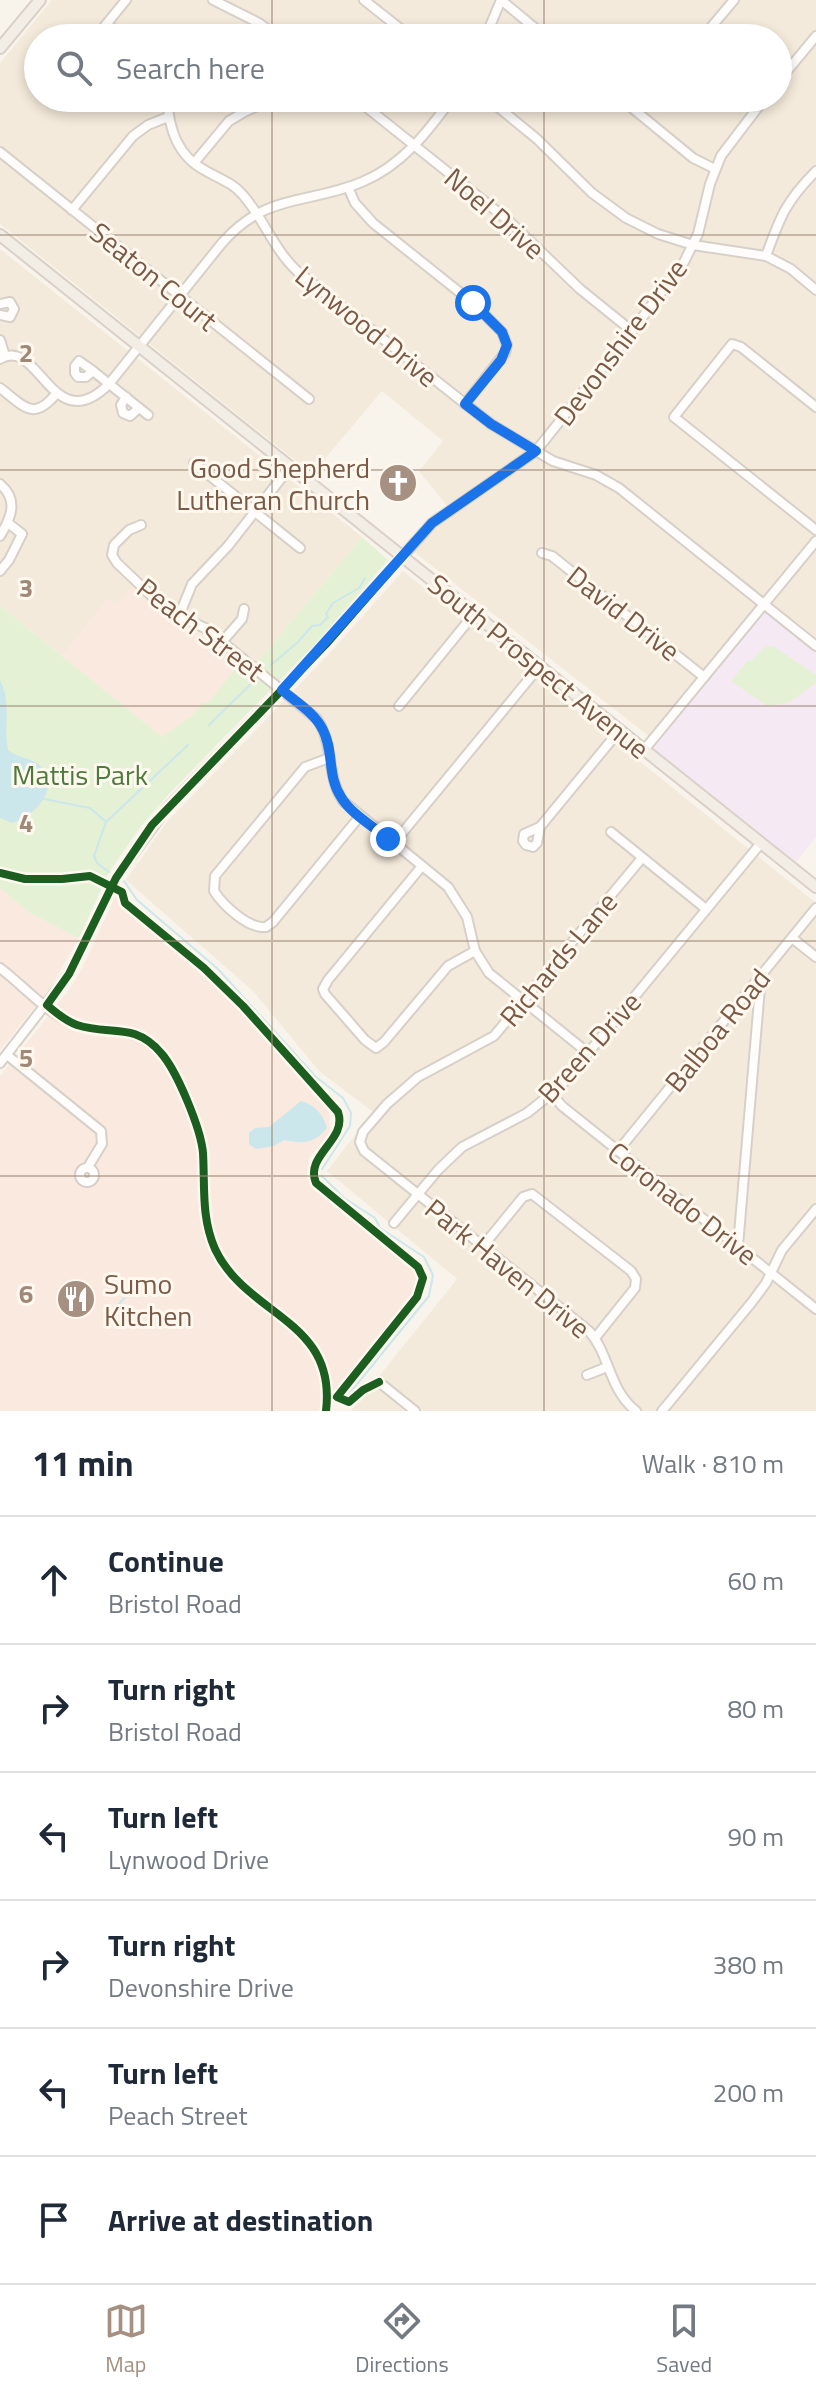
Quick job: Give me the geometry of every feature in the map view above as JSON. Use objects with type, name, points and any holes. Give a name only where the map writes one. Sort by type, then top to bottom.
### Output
[{"type":"main road","points":[[0,48],[40,0]]},
{"type":"main road","name":"South Prospect Avenue","points":[[0,235],[816,887]]},
{"type":"street","points":[[107,24],[126,0]]},
{"type":"street","points":[[213,0],[260,24]]},
{"type":"street","points":[[364,0],[394,24]]},
{"type":"street","points":[[491,24],[501,0],[530,24]]},
{"type":"street","points":[[714,24],[734,0]]},
{"type":"street","points":[[792,65],[816,36]]},
{"type":"street","name":"Lynwood Drive","points":[[168,112],[175,139],[194,163],[238,190],[288,263],[491,424],[536,451],[568,467],[596,475],[619,488],[816,646]]},
{"type":"street","points":[[194,163],[229,121],[247,112]]},
{"type":"street","name":"Noel Drive","points":[[372,112],[509,221],[580,289],[632,331]]},
{"type":"street","points":[[0,340],[3,357],[13,354],[25,359],[56,394],[71,399],[90,398],[109,384],[232,232],[256,213],[277,204],[348,187],[378,175],[414,146],[441,112]]},
{"type":"street","points":[[504,112],[609,207],[658,234],[693,245],[766,256],[791,269],[816,290]]},
{"type":"street","points":[[637,112],[693,158],[715,169]]},
{"type":"street","name":"Devonshire Drive","points":[[0,1063],[69,974],[111,886],[152,825],[282,690],[445,512],[512,470],[536,451],[632,331],[679,271],[693,245],[715,169],[726,147],[754,112]]},
{"type":"street","points":[[72,210],[133,136],[148,125],[168,117]]},
{"type":"street","name":"Seaton Court","points":[[0,152],[309,399]]},
{"type":"street","points":[[766,256],[783,210],[816,171]]},
{"type":"street","points":[[348,187],[355,203],[367,217],[473,303],[505,336],[505,353],[465,404]]},
{"type":"street","points":[[0,304],[7,301],[14,306],[12,315],[1,320]]},
{"type":"street","points":[[816,407],[736,344],[730,345],[674,415],[816,530]]},
{"type":"street","points":[[93,371],[148,415]]},
{"type":"street","points":[[0,388],[33,410],[45,407],[56,394]]},
{"type":"street","points":[[126,397],[121,405],[123,413],[130,416],[139,408]]},
{"type":"street","points":[[194,463],[300,548]]},
{"type":"street","points":[[179,616],[192,584],[290,467]]},
{"type":"street","points":[[0,484],[11,498],[13,513],[0,536]]},
{"type":"street","points":[[0,571],[22,534],[8,523]]},
{"type":"street","name":"Peach Street","points":[[141,525],[120,538],[112,549],[114,559],[156,600],[179,616],[205,628],[317,719],[327,738],[333,780],[339,794],[360,816],[457,898],[467,917],[475,951],[489,973],[588,1053]]},
{"type":"street","points":[[644,750],[816,541]]},
{"type":"street","name":"David Drive","points":[[542,553],[552,556],[704,677]]},
{"type":"street","points":[[222,642],[242,619],[244,609]]},
{"type":"street","points":[[399,706],[474,614]]},
{"type":"street","points":[[394,843],[539,667]]},
{"type":"street","points":[[540,827],[619,731]]},
{"type":"street","points":[[329,758],[305,767],[213,882],[214,891],[252,925],[266,927],[360,816]]},
{"type":"street","points":[[611,832],[706,909]]},
{"type":"street","name":"Breen Drive","points":[[394,1223],[462,1147],[527,1113],[552,1094],[761,843]]},
{"type":"street","name":"Richards Lane","points":[[360,1142],[363,1132],[401,1090],[432,1067],[494,1036],[642,858]]},
{"type":"street","points":[[422,866],[324,986],[326,995],[365,1040],[376,1048],[448,966],[475,951]]},
{"type":"street","name":"Balboa Road","points":[[618,1151],[816,908]]},
{"type":"street","points":[[792,938],[816,957]]},
{"type":"street","points":[[0,968],[77,1025],[126,1030],[145,1039],[164,1056],[198,1130],[203,1152],[204,1209],[215,1249],[241,1284],[304,1336],[316,1352],[325,1371],[326,1411]]},
{"type":"street","points":[[738,1246],[761,976]]},
{"type":"street","points":[[7,1055],[101,1131],[102,1144],[88,1167]]},
{"type":"street","name":"Coronado Drive","points":[[552,1094],[562,1106],[816,1309]]},
{"type":"street","name":"Park Haven Drive","points":[[360,1142],[364,1151],[595,1338],[620,1394],[636,1411]]},
{"type":"street","points":[[483,1246],[523,1197],[532,1194],[631,1271],[636,1279],[635,1288],[595,1338]]},
{"type":"street","points":[[662,1411],[752,1302],[766,1283],[782,1250],[816,1209]]},
{"type":"street","points":[[587,1375],[607,1367]]},
{"type":"street","points":[[379,1382],[415,1411]]},
{"type":"shaded area","points":[[52,0],[816,0],[816,650],[764,609],[655,741],[404,544],[447,506],[419,471],[443,441],[382,391],[312,474],[0,224],[0,63],[24,34],[24,112],[792,112],[792,24],[32,24]]},
{"type":"shaded area","points":[[0,249],[362,537],[251,670],[203,632],[170,616],[133,585],[116,605],[107,599],[62,656],[0,606]]},
{"type":"shaded area","points":[[403,571],[816,903],[816,1411],[351,1411],[457,1279],[327,1171],[373,1112],[319,1071],[253,991],[126,880],[166,823],[329,654]]},
{"type":"shaded area","points":[[133,585],[170,616],[203,632],[251,670],[237,668],[208,703],[202,704],[194,714],[162,737],[62,656],[107,598],[116,605]]},
{"type":"shaded area","points":[[764,609],[816,650],[816,837],[791,868],[647,750]]},
{"type":"shaded area","points":[[0,888],[30,913],[79,938],[50,988],[0,1050]]},
{"type":"shaded area","points":[[115,897],[241,1009],[329,1112],[330,1133],[308,1159],[312,1185],[418,1270],[416,1291],[319,1411],[0,1411],[0,1076],[70,989]]},
{"type":"green space","name":"Mattis Park","points":[[362,537],[388,560],[316,643],[141,826],[109,872],[79,938],[30,913],[0,888],[0,606],[162,737],[194,714],[202,703],[208,703],[236,668],[233,665],[240,661],[251,670]]},
{"type":"green space","points":[[773,646],[816,675],[816,683],[788,703],[767,706],[731,681],[748,660],[751,661],[765,647]]},
{"type":"water","points":[[0,680],[6,697],[8,750],[38,764],[48,782],[37,807],[12,823],[0,818]]},
{"type":"water","points":[[301,1101],[321,1114],[327,1128],[322,1133],[308,1142],[284,1140],[274,1146],[256,1149],[249,1144],[249,1133],[255,1128],[269,1127]]},
{"type":"waterway","points":[[271,665],[312,626],[320,625],[328,617],[326,614],[333,603],[359,588],[365,578]]},
{"type":"waterway","points":[[209,725],[253,682]]},
{"type":"waterway","points":[[109,872],[97,863],[94,856],[106,822],[188,745]]},
{"type":"waterway","points":[[44,799],[90,808],[105,821]]},
{"type":"waterway","points":[[124,881],[137,900],[218,969],[316,1077],[343,1098],[351,1113],[350,1126],[322,1169]]},
{"type":"waterway","points":[[321,1175],[344,1198],[375,1218],[380,1228],[424,1257],[433,1275],[429,1296],[348,1395]]},
{"type":"waterway","points":[[119,1304],[125,1297]]},
{"type":"cycle path","points":[[326,1411],[326,1380],[318,1356],[304,1337],[229,1272],[215,1249],[206,1213],[203,1153],[198,1130],[167,1061],[141,1037],[77,1025],[47,1005],[69,974],[116,878],[152,825],[326,644],[402,557]]},
{"type":"cycle path","points":[[0,873],[25,879],[90,876],[122,892],[125,903],[204,968],[243,1006],[338,1112],[337,1131],[316,1164],[316,1183],[418,1267],[423,1278],[417,1297],[337,1397],[349,1402],[379,1382]]},
{"type":"place","name":"Good Shepherd Lutheran Church","points":[[398,483]]},
{"type":"place","name":"Sumo Kitchen","points":[[76,1299]]},
{"type":"route","points":[[388,839],[343,801],[333,780],[327,738],[322,728],[317,719],[282,690],[432,523],[536,451],[465,404],[507,349],[502,332],[473,303]]}]
